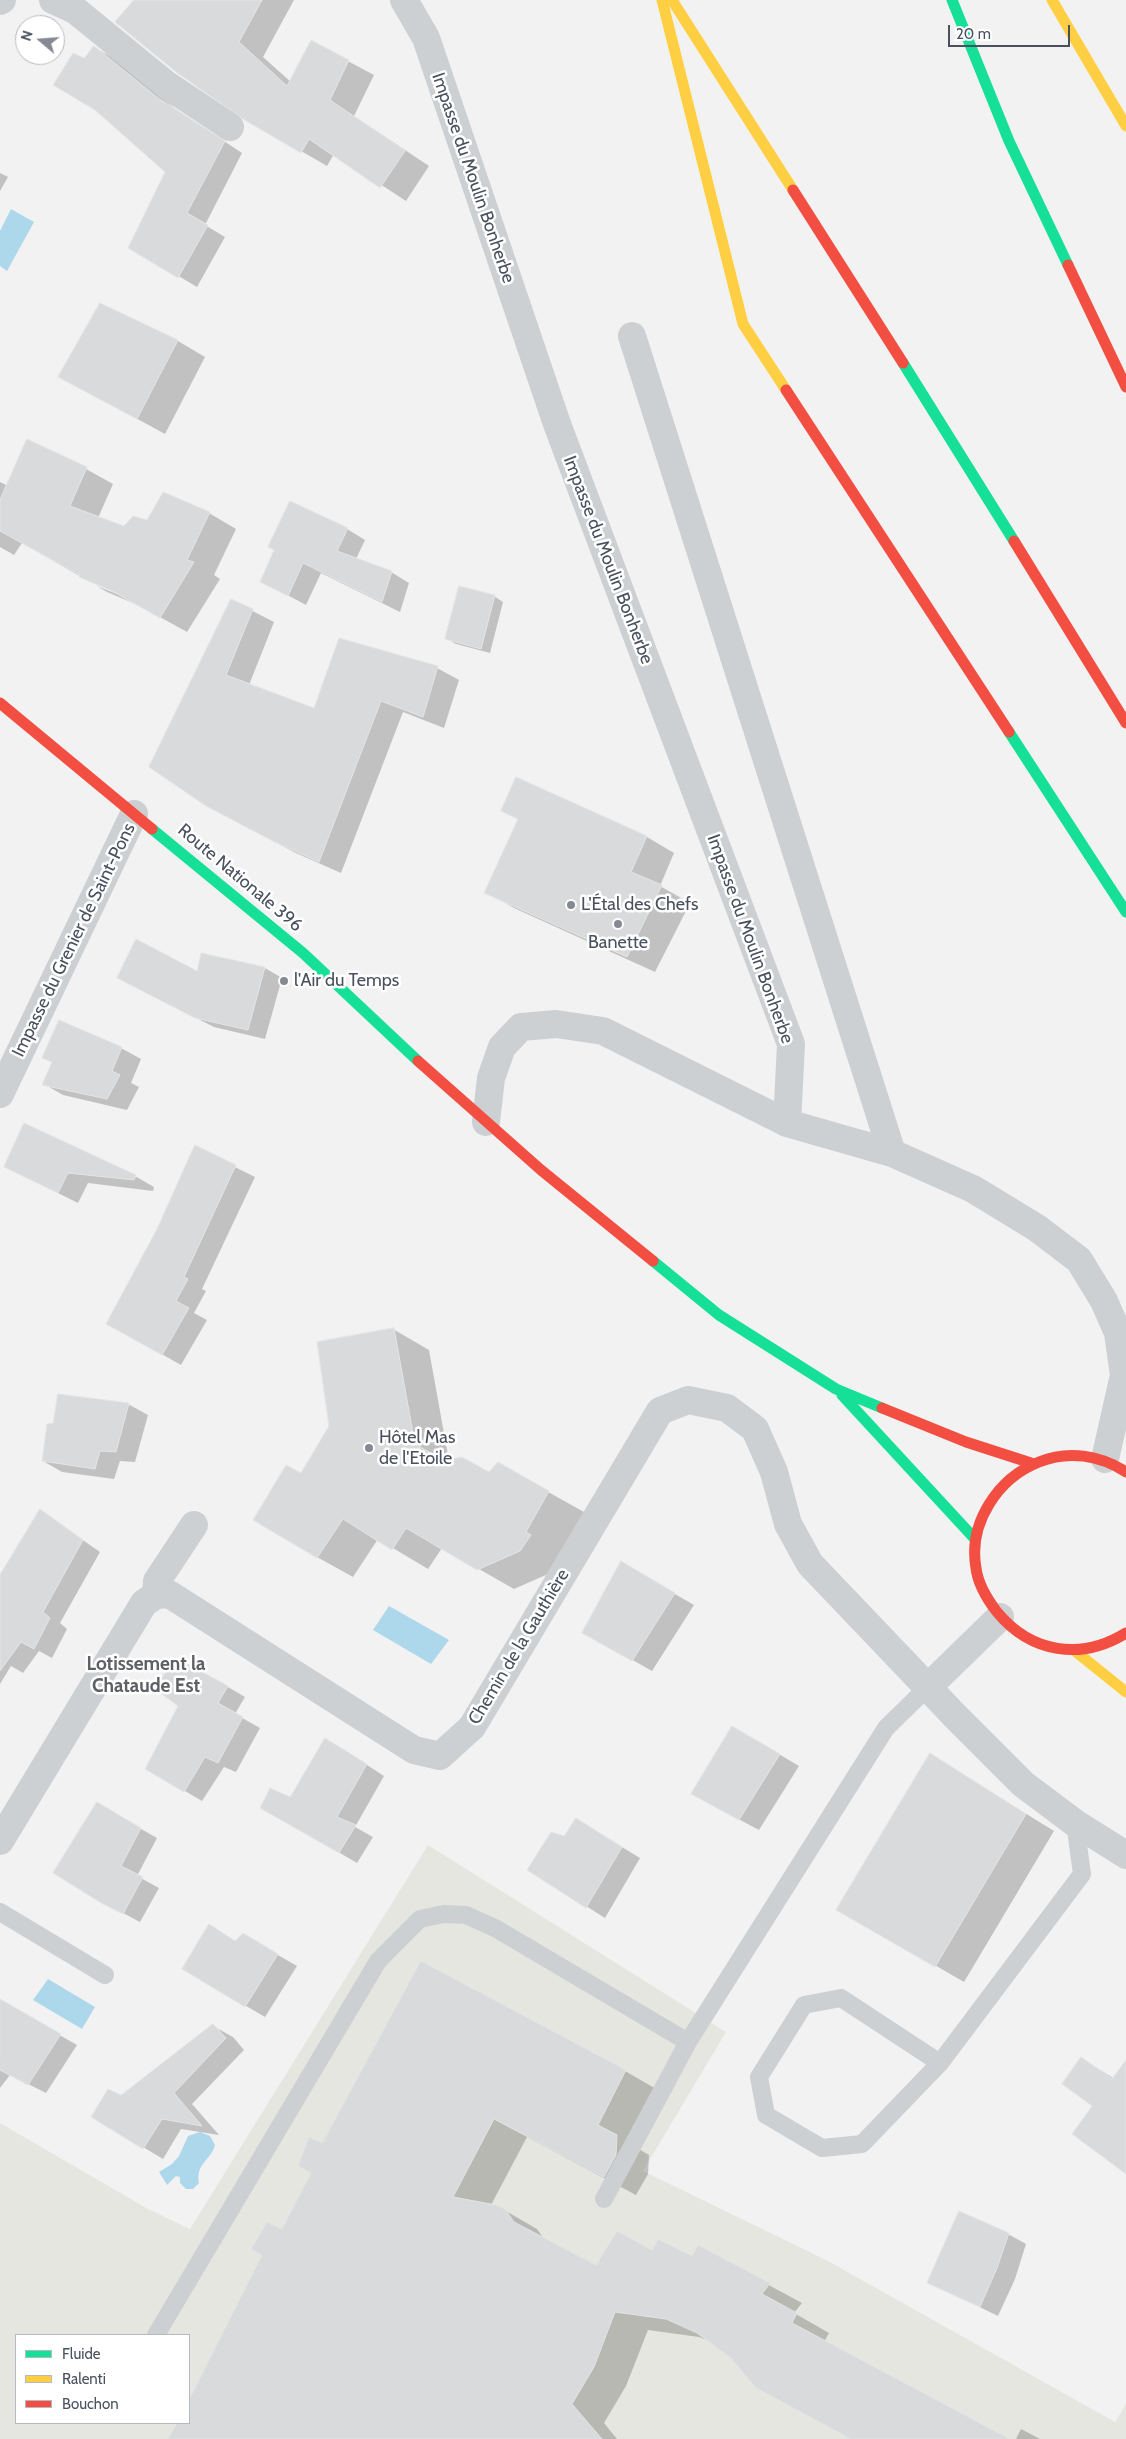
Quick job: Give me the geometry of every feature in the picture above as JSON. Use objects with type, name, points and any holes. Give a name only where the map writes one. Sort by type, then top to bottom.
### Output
[{"type":"main road","points":[[662,0],[742,324],[1126,912]]},
{"type":"main road","points":[[672,0],[952,441],[1126,724]]},
{"type":"main road","points":[[952,0],[1009,141],[1126,387]]},
{"type":"main road","points":[[1052,0],[1126,126]]},
{"type":"main road","name":"Route Nationale 396","points":[[0,704],[303,953],[449,1090],[541,1170],[719,1315],[836,1389]]},
{"type":"main road","points":[[836,1389],[966,1442],[1031,1463]]},
{"type":"main road","points":[[836,1389],[975,1539]]},
{"type":"main road","points":[[1116,1466],[1068,1454],[1031,1463],[1004,1482],[985,1508],[975,1539],[975,1568],[985,1597],[1000,1617],[1026,1640],[1055,1650],[1075,1652],[1114,1641],[1126,1633]]},
{"type":"main road","points":[[1075,1652],[1126,1692]]},
{"type":"street","points":[[53,0],[75,10],[167,85],[230,127]]},
{"type":"street","name":"Impasse du Moulin Bonherbe","points":[[404,0],[426,38],[557,424],[791,1044],[787,1123]]},
{"type":"street","points":[[632,336],[892,1153]]},
{"type":"street","name":"Impasse du Grenier de Saint-Pons","points":[[0,1094],[134,814]]},
{"type":"street","points":[[486,1122],[491,1078],[502,1047],[521,1027],[556,1024],[603,1031],[787,1123],[892,1153],[973,1189],[1037,1228],[1079,1260],[1104,1301],[1118,1333],[1124,1375],[1116,1466]]},
{"type":"street","name":"Chemin de la Gauthière","points":[[156,1595],[168,1594],[414,1750],[440,1756],[472,1727],[660,1411],[688,1400],[727,1408],[755,1429],[774,1472],[788,1524],[810,1564],[956,1717],[1023,1784],[1075,1824],[1126,1856]]},
{"type":"street","points":[[0,1841],[144,1603],[156,1595],[157,1581],[194,1525]]},
{"type":"street","points":[[928,1686],[1000,1617]]},
{"type":"lane","points":[[604,2199],[688,2042],[886,1728],[928,1686]]},
{"type":"lane","points":[[940,2063],[841,1998],[804,2005],[759,2077],[766,2115],[822,2148],[862,2144],[940,2063],[1082,1874],[1075,1824]]},
{"type":"lane","points":[[0,1912],[106,1975]]},
{"type":"lane","points":[[157,2334],[378,1961],[420,1919],[444,1914],[466,1914],[495,1928],[688,2042]]},
{"type":"shaded area","points":[[428,1845],[726,2032],[643,2171],[828,2261],[1115,2422],[1126,2404],[1126,2439],[0,2439],[0,2123],[148,2209],[190,2229]]},
{"type":"water","points":[[11,209],[34,222],[7,271],[0,266],[0,231]]},
{"type":"water","points":[[389,1606],[449,1640],[431,1664],[373,1630]]},
{"type":"water","points":[[48,1979],[95,2007],[82,2029],[33,2000]]},
{"type":"water","points":[[200,2132],[210,2136],[215,2145],[199,2171],[199,2183],[193,2189],[186,2189],[180,2183],[180,2177],[176,2176],[167,2185],[159,2172],[172,2164],[179,2156],[188,2136]]},
{"type":"building","points":[[134,0],[262,0],[239,42],[287,86],[311,40],[349,60],[330,100],[405,151],[380,188],[309,139],[301,153],[243,119],[176,72],[115,22]]},
{"type":"building","points":[[94,46],[158,98],[225,141],[187,213],[208,225],[178,278],[128,248],[165,172],[95,110],[53,85],[73,53],[84,58]]},
{"type":"building","points":[[100,303],[178,340],[137,419],[58,377]]},
{"type":"building","points":[[27,439],[87,467],[70,506],[124,526],[133,516],[147,520],[163,492],[210,512],[187,560],[194,562],[160,618],[112,591],[79,577],[80,575],[0,531],[0,500]]},
{"type":"building","points":[[290,501],[348,528],[337,551],[392,571],[382,602],[303,563],[288,596],[260,582],[274,550],[268,547]]},
{"type":"building","points":[[459,586],[495,595],[481,649],[445,639]]},
{"type":"building","points":[[231,599],[253,609],[226,675],[314,708],[339,638],[438,666],[423,717],[381,701],[319,862],[273,841],[206,806],[149,767]]},
{"type":"building","points":[[516,777],[647,836],[631,872],[662,885],[627,957],[484,893],[518,819],[501,811]]},
{"type":"building","points":[[136,939],[197,971],[201,953],[265,967],[248,1030],[195,1018],[117,978]]},
{"type":"building","points":[[59,1020],[122,1047],[112,1071],[120,1075],[107,1099],[42,1085],[52,1062],[42,1058]]},
{"type":"building","points":[[24,1123],[136,1175],[134,1180],[68,1173],[58,1193],[4,1167]]},
{"type":"building","points":[[195,1145],[236,1165],[184,1277],[188,1279],[176,1301],[189,1308],[162,1355],[106,1324],[157,1229]]},
{"type":"building","name":"Hôtel Mas de l'Etoile","points":[[394,1328],[415,1444],[445,1461],[462,1457],[489,1472],[498,1462],[549,1491],[526,1532],[531,1535],[520,1551],[477,1570],[406,1528],[392,1550],[343,1519],[317,1558],[253,1520],[286,1465],[301,1473],[329,1426],[317,1342]]},
{"type":"building","points":[[58,1394],[129,1403],[116,1452],[100,1451],[95,1469],[42,1461],[47,1424],[53,1423]]},
{"type":"building","points":[[40,1509],[83,1540],[43,1612],[50,1618],[34,1649],[21,1642],[0,1671],[0,1575]]},
{"type":"building","points":[[621,1561],[675,1593],[632,1661],[582,1633]]},
{"type":"building","points":[[175,1657],[228,1686],[218,1703],[243,1717],[218,1763],[205,1757],[184,1792],[145,1769],[178,1706],[155,1689]]},
{"type":"building","points":[[732,1726],[780,1754],[739,1820],[691,1794]]},
{"type":"building","points":[[325,1738],[367,1764],[337,1817],[356,1825],[339,1853],[260,1808],[270,1788],[290,1797]]},
{"type":"building","points":[[930,1753],[1026,1814],[935,1967],[836,1910]]},
{"type":"building","points":[[97,1802],[141,1828],[121,1866],[143,1877],[123,1914],[53,1873]]},
{"type":"building","points":[[576,1818],[622,1847],[586,1908],[527,1870],[551,1832],[564,1836]]},
{"type":"building","points":[[209,1924],[235,1941],[243,1933],[278,1954],[245,2007],[182,1969]]},
{"type":"building","points":[[421,1961],[626,2070],[598,2125],[617,2135],[616,2155],[604,2177],[494,2119],[453,2197],[496,2205],[505,2209],[514,2222],[596,2265],[617,2231],[652,2250],[658,2239],[692,2256],[698,2245],[770,2283],[762,2294],[797,2313],[792,2323],[1010,2439],[851,2439],[756,2388],[731,2358],[697,2333],[666,2319],[615,2312],[594,2367],[572,2404],[602,2439],[168,2439],[176,2424],[190,2424],[190,2398],[262,2255],[251,2249],[267,2222],[282,2229],[311,2173],[298,2166],[309,2137],[322,2143]]},
{"type":"building","points":[[0,1999],[61,2034],[28,2085],[0,2070]]},
{"type":"building","points":[[213,2024],[226,2038],[174,2093],[202,2126],[162,2119],[143,2149],[91,2117],[108,2089],[121,2095]]},
{"type":"building","points":[[1081,2057],[1112,2079],[1126,2060],[1126,2174],[1072,2134],[1092,2106],[1062,2084]]},
{"type":"building","points":[[959,2211],[1009,2233],[997,2268],[980,2307],[927,2283]]},
{"type":"traffic: fast","points":[[952,0],[1009,141],[1068,265]]},
{"type":"traffic: fast","points":[[903,363],[1014,541]]},
{"type":"traffic: fast","points":[[1009,732],[1126,912]]},
{"type":"traffic: fast","points":[[152,829],[303,953],[418,1061]]},
{"type":"traffic: fast","points":[[653,1261],[719,1315],[836,1389],[882,1408]]},
{"type":"traffic: fast","points":[[842,1395],[975,1539]]},
{"type":"traffic: slow","points":[[662,0],[743,324],[786,390]]},
{"type":"traffic: slow","points":[[672,0],[793,190]]},
{"type":"traffic: slow","points":[[1052,0],[1126,126]]},
{"type":"traffic: slow","points":[[1075,1651],[1126,1692]]},
{"type":"traffic: jam","points":[[793,190],[903,363]]},
{"type":"traffic: jam","points":[[1068,265],[1126,387]]},
{"type":"traffic: jam","points":[[786,390],[1009,732]]},
{"type":"traffic: jam","points":[[1014,541],[1126,723]]},
{"type":"traffic: jam","points":[[0,703],[152,829]]},
{"type":"traffic: jam","points":[[418,1061],[541,1170],[653,1261]]},
{"type":"traffic: jam","points":[[882,1408],[966,1442],[1031,1463]]},
{"type":"traffic: jam","points":[[1126,1472],[1095,1458],[1072,1455],[1050,1458],[1024,1469],[1011,1479],[989,1504],[977,1535],[975,1551],[977,1574],[986,1597],[1010,1626],[1025,1637],[1057,1648],[1074,1649],[1092,1647],[1109,1642],[1126,1633]]},
{"type":"place","name":"L'Étal des Chefs","points":[[571,905]]},
{"type":"place","name":"Banette","points":[[618,924]]},
{"type":"place","name":"l'Air du Temps","points":[[284,981]]},
{"type":"place","name":"Hôtel Mas de l'Etoile","points":[[369,1448]]},
{"type":"district","name":"Lotissement la Chataude Est","points":[[146,1675]]}]
